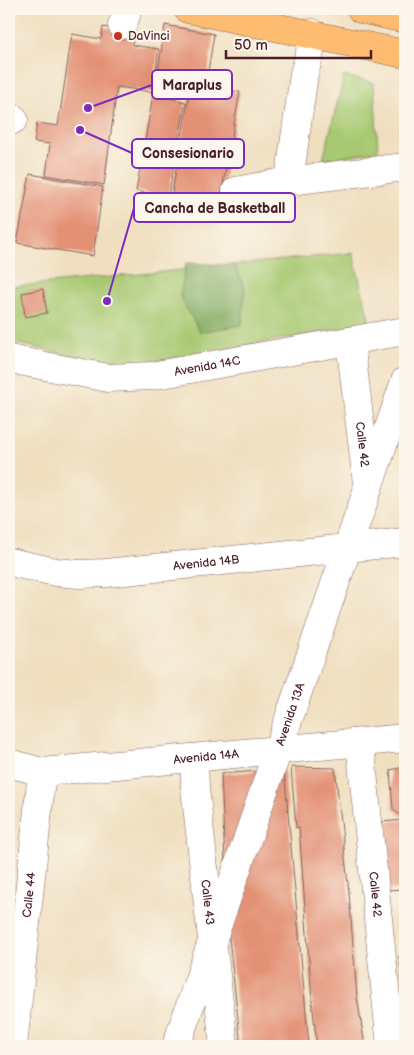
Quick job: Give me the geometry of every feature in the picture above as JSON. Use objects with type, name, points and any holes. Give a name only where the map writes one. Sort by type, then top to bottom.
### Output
[{"type":"main road","points":[[188,9],[312,33],[405,54]]},
{"type":"main road","points":[[361,9],[405,19]]},
{"type":"street","points":[[289,181],[304,74],[310,52],[312,33]]},
{"type":"street","points":[[236,191],[289,181],[405,168]]},
{"type":"street","name":"Avenida 14C","points":[[9,359],[108,378],[131,378],[405,331]]},
{"type":"street","name":"Calle 42","points":[[350,341],[373,547]]},
{"type":"street","name":"Avenida 13A","points":[[176,1046],[405,381]]},
{"type":"street","name":"Avenida 14B","points":[[9,562],[56,572],[79,574],[106,573],[373,547],[405,542]]},
{"type":"street","name":"Avenida 14A","points":[[9,763],[42,772],[405,738]]},
{"type":"street","name":"Calle 42","points":[[360,743],[391,1046]]},
{"type":"street","name":"Calle 43","points":[[194,758],[195,788],[224,1046]]},
{"type":"street","name":"Calle 44","points":[[13,1046],[42,772]]},
{"type":"green space","points":[[344,76],[374,83],[378,151],[323,160]]},
{"type":"green space","points":[[353,253],[370,324],[126,366],[9,342],[9,287]]},
{"type":"green space","points":[[186,263],[235,265],[245,289],[242,325],[200,332],[180,297]]},
{"type":"building","points":[[165,25],[214,34],[206,84],[157,78]]},
{"type":"building","points":[[103,27],[135,32],[132,45],[159,49],[153,92],[117,87],[104,185],[46,175],[50,144],[34,142],[37,123],[58,126],[72,34],[101,39]]},
{"type":"building","points":[[191,85],[240,92],[219,206],[171,198]]},
{"type":"building","points":[[153,95],[186,102],[168,197],[136,191]]},
{"type":"building","points":[[30,174],[103,187],[93,256],[17,243]]},
{"type":"building","points":[[43,289],[47,313],[25,317],[22,293]]},
{"type":"building","points":[[291,767],[335,768],[349,893],[357,997],[365,1046],[317,1046],[299,827],[296,828]]},
{"type":"building","points":[[405,767],[405,819],[393,809],[390,770]]},
{"type":"building","points":[[284,769],[309,1046],[241,1046],[228,929],[221,774]]},
{"type":"building","points":[[405,820],[405,889],[385,890],[380,822]]},
{"type":"building","points":[[402,894],[405,894],[405,924],[404,924]]},
{"type":"building","points":[[405,955],[405,994],[404,994],[399,956]]},
{"type":"place","name":"DaVinci","points":[[118,36]]},
{"type":"place","name":"Maraplus","points":[[88,108]]},
{"type":"place","name":"Consesionario","points":[[80,130]]},
{"type":"place","name":"Cancha de Basketball","points":[[107,301]]}]
